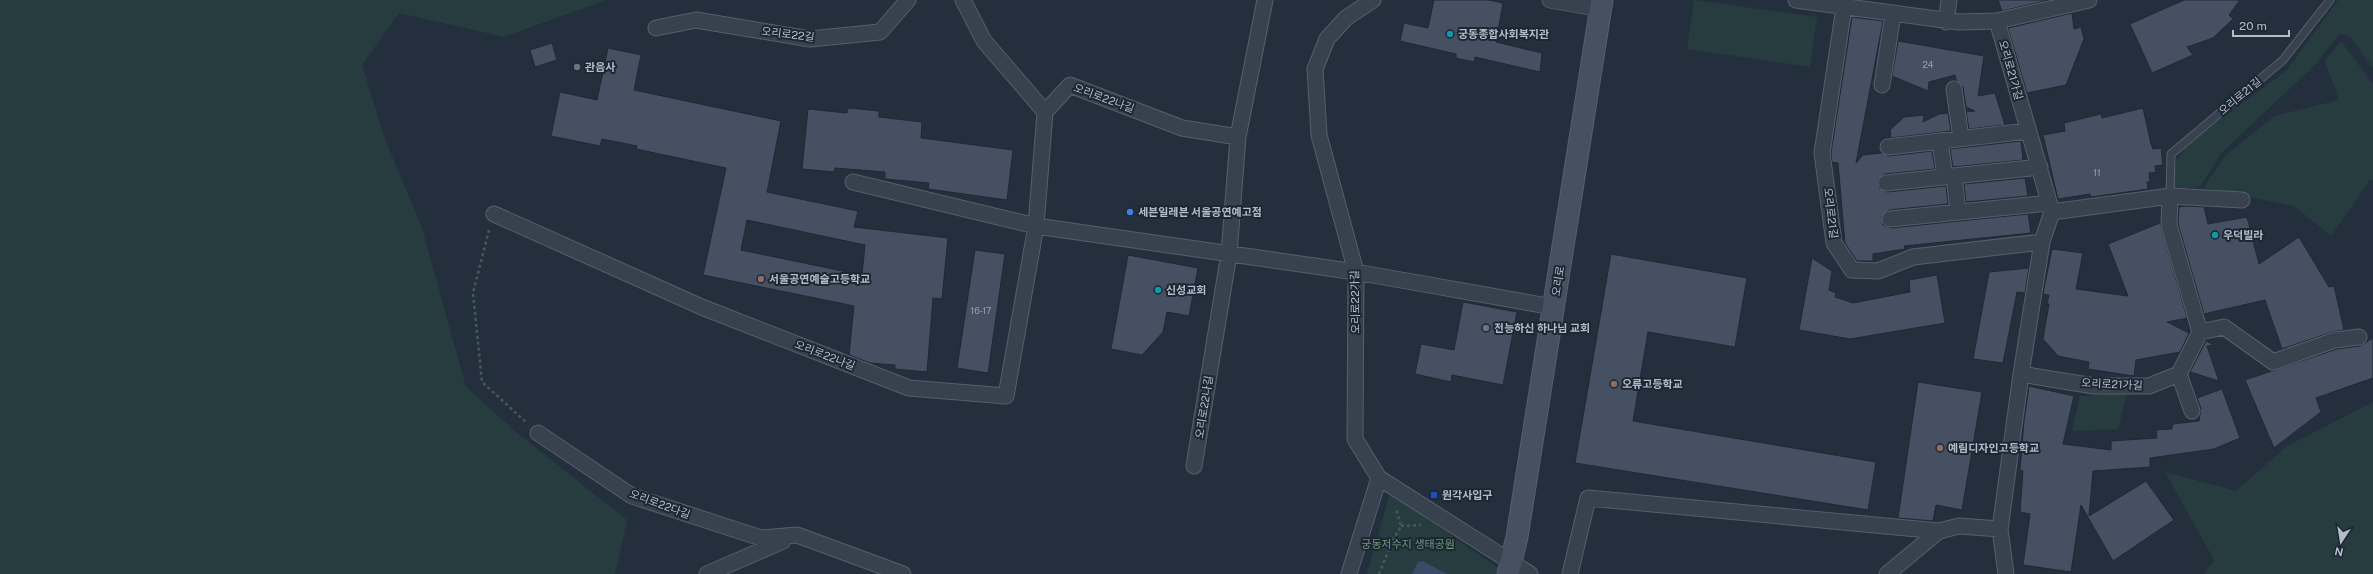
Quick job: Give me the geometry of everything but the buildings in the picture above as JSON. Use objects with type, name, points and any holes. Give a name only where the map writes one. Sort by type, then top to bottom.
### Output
[{"type":"main road","name":"오리로","points":[[1510,567],[1601,4]]},
{"type":"street","name":"오리로22길","points":[[656,28],[696,20],[810,39],[880,32],[908,0]]},
{"type":"street","points":[[963,0],[984,41],[1045,112]]},
{"type":"street","name":"오리로22나길","points":[[1194,466],[1229,254],[1238,137],[1265,0]]},
{"type":"street","name":"오리로22가길","points":[[1373,0],[1346,18],[1327,39],[1315,69],[1319,135],[1356,272],[1355,439],[1379,478]]},
{"type":"street","points":[[1550,0],[1601,4]]},
{"type":"street","points":[[1796,0],[1946,22],[1997,21],[2089,0]]},
{"type":"street","points":[[1946,22],[1948,0]]},
{"type":"street","name":"오리로21길","points":[[1844,7],[1822,153],[1834,243],[1852,270],[1878,271],[1913,256],[2042,242]]},
{"type":"street","points":[[1882,85],[1893,14]]},
{"type":"street","name":"오리로21가길","points":[[1997,21],[2028,131],[2040,167],[2050,207]]},
{"type":"street","name":"오리로22나길","points":[[494,214],[704,308],[909,388],[1006,396],[1036,226],[1045,112],[1070,85],[1182,128],[1238,137]]},
{"type":"street","points":[[1954,89],[1960,138]]},
{"type":"street","points":[[1888,147],[2028,131]]},
{"type":"street","points":[[1940,141],[1958,212]]},
{"type":"street","points":[[1886,183],[2040,167]]},
{"type":"street","points":[[853,182],[1036,226],[1356,272],[1553,307]]},
{"type":"street","points":[[2170,196],[2169,225],[2200,332],[2179,374],[2192,411]]},
{"type":"street","points":[[1890,219],[1958,212],[2050,207],[2170,196],[2242,200]]},
{"type":"street","points":[[2006,574],[2000,529],[2021,374],[2042,242],[2050,207]]},
{"type":"street","points":[[2200,332],[2224,327],[2273,362],[2335,340],[2359,337]]},
{"type":"street","name":"오리로21가길","points":[[2021,374],[2094,386],[2149,386],[2179,374]]},
{"type":"street","name":"오리로22다길","points":[[538,433],[632,496],[761,538],[797,535],[903,574]]},
{"type":"street","points":[[1349,574],[1379,478],[1510,567],[1530,574]]},
{"type":"street","points":[[1570,574],[1588,498],[1939,531],[1958,526],[2000,529]]},
{"type":"street","points":[[1887,574],[1939,531]]},
{"type":"street","points":[[707,574],[797,535]]},
{"type":"lane","name":"오리로21길","points":[[2170,196],[2171,154],[2283,60],[2330,0]]},
{"type":"path","points":[[494,214],[473,293],[482,382],[538,433]]},
{"type":"path","points":[[1380,574],[1391,544],[1401,526],[1398,513],[1394,508]]},
{"type":"green space","points":[[0,0],[606,0],[504,37],[399,13],[362,65],[385,139],[422,228],[466,387],[516,432],[627,520],[615,574],[0,574]]},
{"type":"green space","points":[[1694,0],[1817,17],[1810,67],[1687,49]]},
{"type":"green space","points":[[2338,0],[2373,0],[2373,68],[2351,38],[2340,33],[2315,65],[2222,152],[2200,187],[2173,189],[2176,160],[2190,142],[2287,70]]},
{"type":"green space","points":[[2341,41],[2373,84],[2373,180],[2370,180],[2331,236],[2294,206],[2203,188],[2225,156],[2274,116],[2339,100],[2325,61]]},
{"type":"green space","points":[[2127,393],[2118,429],[2072,431],[2080,396]]},
{"type":"green space","points":[[2373,402],[2373,574],[2204,574],[2214,560],[2165,472],[2236,491],[2287,446]]},
{"type":"green space","name":"궁동저수지 생태공원","points":[[1390,493],[1507,574],[1367,574]]},
{"type":"water","points":[[1423,561],[1447,574],[1412,574],[1418,562]]},
{"type":"place","name":"궁동종합사회복지관","points":[[1450,34]]},
{"type":"place","name":"관음사","points":[[577,67]]},
{"type":"place","name":"세븐일레븐 서울공연예고점","points":[[1130,212]]},
{"type":"place","name":"우덕빌라","points":[[2215,235]]},
{"type":"place","name":"서울공연예술고등학교","points":[[761,279]]},
{"type":"place","name":"신성교회","points":[[1158,290]]},
{"type":"place","name":"전능하신 하나님 교회","points":[[1486,328]]},
{"type":"place","name":"오류고등학교","points":[[1614,384]]},
{"type":"place","name":"예림디자인고등학교","points":[[1940,448]]},
{"type":"place","name":"원각사입구","points":[[1434,495]]}]
